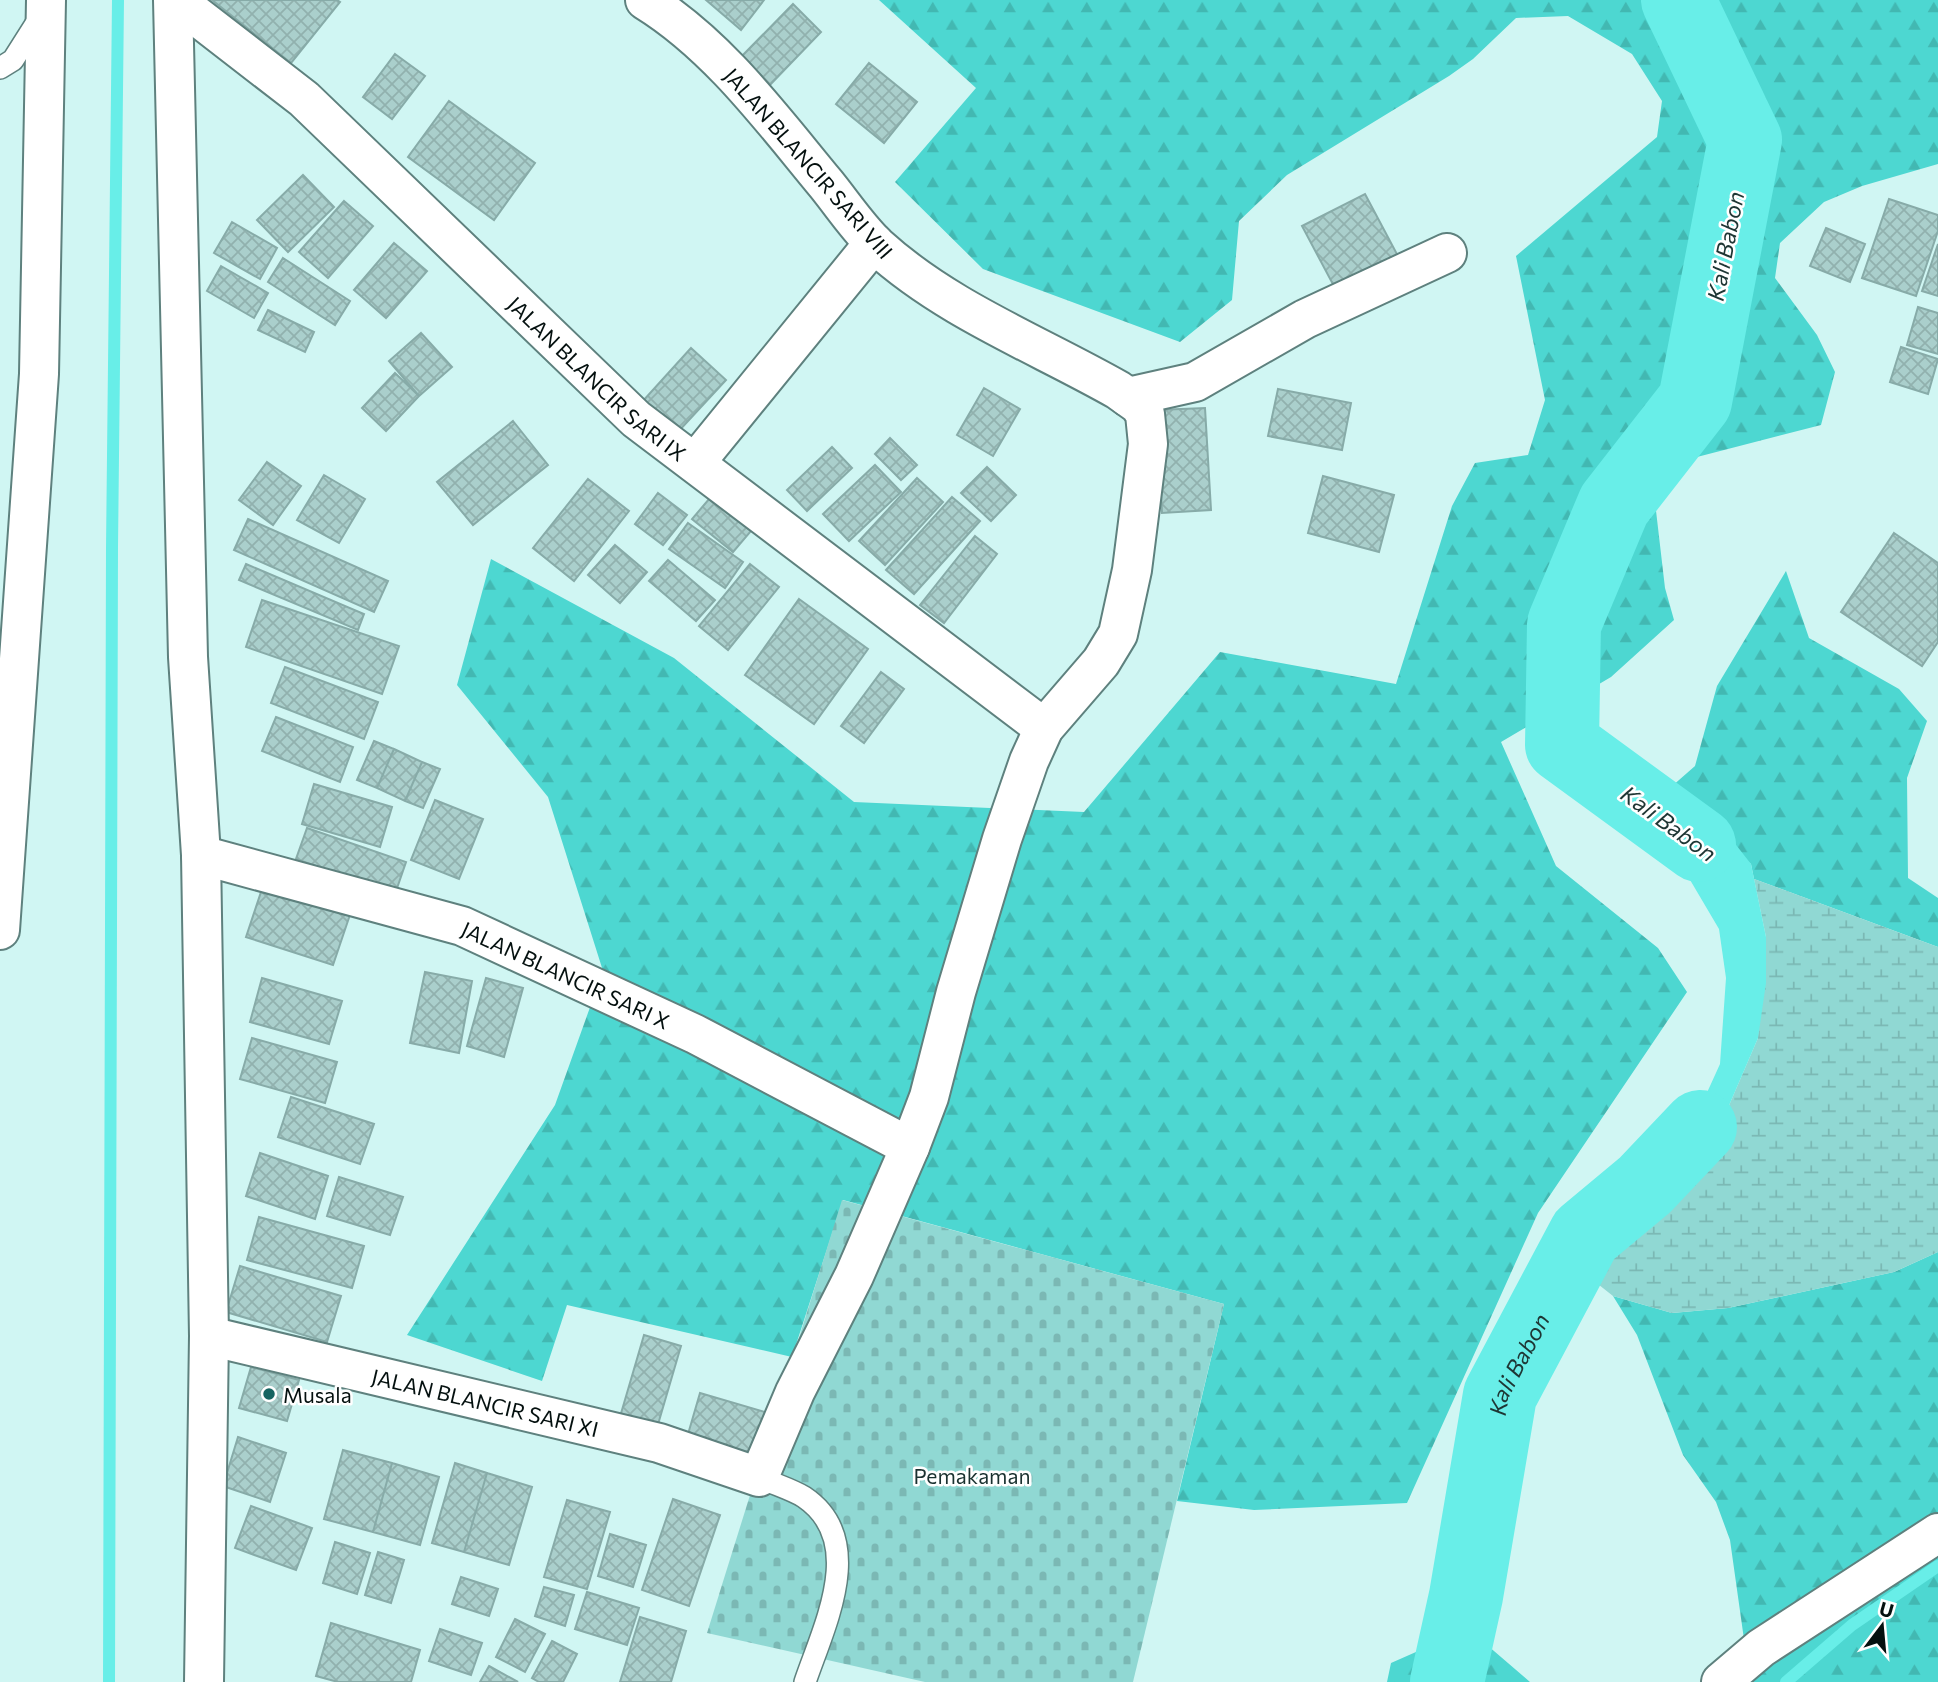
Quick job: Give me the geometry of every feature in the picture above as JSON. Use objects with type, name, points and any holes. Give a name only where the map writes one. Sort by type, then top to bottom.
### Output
[{"type":"street","name":"JALAN BLANCIR SARI IX","points":[[174,0],[304,99],[636,419],[1044,728]]},
{"type":"street","points":[[174,0],[188,657],[201,855],[209,1336],[204,1682]]},
{"type":"street","name":"JALAN BLANCIR SARI VIII","points":[[645,0],[671,16],[760,103],[874,243],[908,273],[962,307],[1128,397]]},
{"type":"street","points":[[0,930],[39,374],[46,3]]},
{"type":"street","points":[[695,463],[874,243]]},
{"type":"street","points":[[1128,397],[1195,382],[1305,320],[1447,253]]},
{"type":"street","points":[[759,1477],[795,1392],[854,1276],[911,1147],[929,1097],[956,992],[1002,839],[1029,761],[1044,728],[1089,678],[1118,634],[1136,545],[1148,443],[1145,414],[1128,397]]},
{"type":"street","name":"JALAN BLANCIR SARI X","points":[[201,855],[462,926],[695,1034],[911,1147]]},
{"type":"street","name":"JALAN BLANCIR SARI XI","points":[[209,1336],[659,1443],[759,1477]]},
{"type":"street","points":[[1721,1682],[1761,1648],[1938,1533]]},
{"type":"lane","points":[[0,68],[13,60],[46,3]]},
{"type":"lane","points":[[759,1477],[805,1498],[826,1521],[839,1548],[839,1566],[833,1593],[805,1682]]},
{"type":"green space","points":[[879,0],[1938,0],[1938,164],[1862,186],[1824,202],[1780,243],[1775,278],[1817,335],[1835,372],[1821,425],[1697,457],[1655,502],[1665,588],[1674,620],[1611,677],[1501,742],[1556,866],[1658,948],[1687,992],[1538,1213],[1407,1503],[1254,1510],[1177,1501],[1224,1304],[843,1200],[792,1357],[567,1305],[542,1381],[407,1335],[555,1105],[603,971],[548,797],[457,685],[491,559],[674,658],[854,802],[1084,812],[1220,652],[1396,684],[1452,506],[1475,463],[1528,455],[1545,400],[1516,256],[1657,137],[1662,101],[1632,54],[1568,16],[1516,18],[1473,59],[1449,76],[1287,175],[1239,221],[1232,300],[1180,342],[983,269],[895,182],[976,88]]},
{"type":"green space","points":[[1786,571],[1809,638],[1899,689],[1927,721],[1907,778],[1908,878],[1938,898],[1938,947],[1754,879],[1751,864],[1663,794],[1695,766],[1717,686]]},
{"type":"green space","points":[[1754,879],[1938,947],[1938,1252],[1894,1272],[1728,1308],[1672,1313],[1613,1296],[1589,1277],[1575,1274],[1590,1242],[1641,1205],[1718,1131],[1758,1038],[1766,937]]},
{"type":"green space","name":"Pemakaman","points":[[842,1200],[1224,1304],[1133,1682],[925,1682],[707,1633]]},
{"type":"green space","points":[[1938,1252],[1938,1682],[1750,1682],[1730,1540],[1716,1502],[1683,1455],[1637,1335],[1613,1296],[1672,1313],[1728,1308],[1894,1272]]},
{"type":"green space","points":[[1487,1645],[1530,1682],[1387,1682],[1391,1663],[1425,1648]]},
{"type":"water","points":[[1624,780],[1640,780],[1722,827],[1751,864],[1766,937],[1766,983],[1758,1038],[1718,1131],[1641,1205],[1621,1194],[1677,1143],[1700,1108],[1720,1064],[1726,978],[1719,929],[1673,851],[1609,791]]},
{"type":"building","points":[[212,0],[337,0],[340,2],[291,63]]},
{"type":"building","points":[[706,0],[764,0],[741,30]]},
{"type":"building","points":[[793,4],[821,32],[766,89],[737,61]]},
{"type":"building","points":[[395,54],[425,76],[392,119],[363,97]]},
{"type":"building","points":[[869,63],[917,102],[884,143],[836,104]]},
{"type":"building","points":[[449,101],[535,163],[494,220],[408,157]]},
{"type":"building","points":[[303,175],[334,207],[288,252],[257,220]]},
{"type":"building","points":[[1365,194],[1399,258],[1336,290],[1302,226]]},
{"type":"building","points":[[1889,199],[1938,215],[1938,231],[1916,296],[1862,278]]},
{"type":"building","points":[[344,201],[373,226],[328,278],[299,252]]},
{"type":"building","points":[[232,222],[277,248],[260,279],[214,253]]},
{"type":"building","points":[[1826,228],[1865,244],[1850,282],[1810,266]]},
{"type":"building","points":[[394,243],[427,271],[386,318],[354,290]]},
{"type":"building","points":[[1938,244],[1938,296],[1922,291]]},
{"type":"building","points":[[283,258],[350,301],[335,325],[268,282]]},
{"type":"building","points":[[221,266],[268,293],[254,318],[207,291]]},
{"type":"building","points":[[1918,307],[1938,313],[1938,354],[1907,345]]},
{"type":"building","points":[[268,310],[314,332],[305,352],[258,330]]},
{"type":"building","points":[[421,333],[452,367],[419,396],[389,361]]},
{"type":"building","points":[[1901,347],[1938,359],[1928,394],[1890,382]]},
{"type":"building","points":[[691,348],[726,380],[676,434],[642,402]]},
{"type":"building","points":[[395,373],[419,396],[386,431],[362,408]]},
{"type":"building","points":[[984,388],[1020,409],[993,456],[957,435]]},
{"type":"building","points":[[1278,389],[1351,403],[1342,450],[1268,436]]},
{"type":"building","points":[[1205,408],[1211,510],[1162,513],[1157,410]]},
{"type":"building","points":[[513,421],[548,465],[473,525],[437,482]]},
{"type":"building","points":[[890,438],[917,465],[901,480],[875,454]]},
{"type":"building","points":[[832,447],[852,468],[807,511],[787,490]]},
{"type":"building","points":[[267,462],[301,486],[273,525],[239,500]]},
{"type":"building","points":[[875,465],[901,492],[849,541],[823,514]]},
{"type":"building","points":[[987,467],[1016,495],[991,521],[961,493]]},
{"type":"building","points":[[324,475],[365,499],[339,543],[297,520]]},
{"type":"building","points":[[1323,476],[1394,495],[1379,552],[1308,533]]},
{"type":"building","points":[[917,478],[943,502],[885,565],[859,541]]},
{"type":"building","points":[[588,479],[629,511],[574,581],[533,548]]},
{"type":"building","points":[[658,493],[687,515],[663,545],[635,524]]},
{"type":"building","points":[[952,497],[980,521],[914,594],[886,570]]},
{"type":"building","points":[[710,498],[751,531],[733,552],[692,519]]},
{"type":"building","points":[[248,519],[388,581],[374,612],[234,550]]},
{"type":"building","points":[[688,523],[743,562],[725,588],[669,549]]},
{"type":"building","points":[[1894,533],[1938,563],[1938,642],[1922,666],[1841,612]]},
{"type":"building","points":[[975,536],[997,554],[944,623],[920,605]]},
{"type":"building","points":[[615,545],[647,572],[620,603],[588,575]]},
{"type":"building","points":[[668,560],[715,600],[696,621],[649,581]]},
{"type":"building","points":[[246,564],[364,614],[358,630],[239,580]]},
{"type":"building","points":[[750,564],[779,587],[728,650],[699,626]]},
{"type":"building","points":[[799,599],[868,649],[814,724],[745,675]]},
{"type":"building","points":[[262,600],[399,646],[382,694],[246,647]]},
{"type":"building","points":[[285,667],[378,702],[364,739],[271,703]]},
{"type":"building","points":[[881,672],[904,689],[864,743],[841,726]]},
{"type":"building","points":[[276,717],[353,747],[340,782],[262,751]]},
{"type":"building","points":[[374,741],[394,749],[377,788],[357,780]]},
{"type":"building","points":[[394,749],[422,762],[405,801],[377,788]]},
{"type":"building","points":[[422,762],[440,769],[423,808],[405,801]]},
{"type":"building","points":[[314,784],[392,807],[380,847],[302,824]]},
{"type":"building","points":[[435,800],[483,819],[459,879],[411,860]]},
{"type":"building","points":[[307,828],[406,862],[395,894],[296,859]]},
{"type":"building","points":[[267,874],[354,903],[333,965],[246,937]]},
{"type":"building","points":[[425,972],[472,981],[459,1053],[410,1043]]},
{"type":"building","points":[[262,978],[342,1001],[329,1044],[250,1022]]},
{"type":"building","points":[[486,978],[523,988],[504,1057],[467,1046]]},
{"type":"building","points":[[252,1038],[337,1062],[325,1103],[240,1079]]},
{"type":"building","points":[[291,1097],[374,1124],[360,1164],[278,1137]]},
{"type":"building","points":[[260,1153],[328,1176],[315,1219],[246,1196]]},
{"type":"building","points":[[339,1177],[403,1197],[390,1235],[327,1216]]},
{"type":"building","points":[[259,1217],[364,1246],[352,1288],[247,1260]]},
{"type":"building","points":[[240,1266],[341,1296],[327,1342],[226,1312]]},
{"type":"building","points":[[644,1335],[681,1346],[654,1438],[617,1427]]},
{"type":"building","name":"Musala","points":[[251,1367],[299,1380],[287,1421],[239,1408]]},
{"type":"building","points":[[700,1393],[768,1413],[754,1461],[686,1441]]},
{"type":"building","points":[[238,1437],[286,1453],[270,1502],[223,1486]]},
{"type":"building","points":[[343,1450],[392,1463],[373,1532],[324,1519]]},
{"type":"building","points":[[392,1463],[439,1477],[420,1545],[373,1532]]},
{"type":"building","points":[[455,1463],[487,1473],[464,1552],[432,1543]]},
{"type":"building","points":[[487,1473],[532,1487],[509,1565],[464,1552]]},
{"type":"building","points":[[673,1499],[720,1515],[689,1606],[642,1590]]},
{"type":"building","points":[[567,1500],[610,1512],[587,1589],[544,1577]]},
{"type":"building","points":[[251,1506],[312,1528],[296,1570],[235,1548]]},
{"type":"building","points":[[610,1534],[646,1545],[633,1587],[598,1576]]},
{"type":"building","points":[[335,1542],[370,1553],[357,1594],[323,1583]]},
{"type":"building","points":[[378,1552],[404,1560],[391,1603],[365,1595]]},
{"type":"building","points":[[461,1577],[498,1589],[489,1616],[452,1604]]},
{"type":"building","points":[[544,1587],[574,1595],[565,1626],[535,1616]]},
{"type":"building","points":[[587,1592],[639,1608],[627,1645],[575,1629]]},
{"type":"building","points":[[640,1617],[686,1631],[671,1682],[620,1682]]},
{"type":"building","points":[[515,1619],[545,1634],[525,1672],[496,1657]]},
{"type":"building","points":[[331,1623],[420,1650],[411,1682],[338,1682],[316,1676]]},
{"type":"building","points":[[440,1629],[482,1643],[471,1675],[429,1661]]},
{"type":"building","points":[[552,1641],[577,1654],[563,1682],[539,1682],[532,1678]]},
{"type":"building","points":[[489,1666],[518,1682],[480,1682]]},
{"type":"waterway","points":[[109,1682],[112,548],[118,0]]},
{"type":"waterway","name":"Kali Babon","points":[[1678,0],[1745,140],[1695,401],[1614,505],[1564,624],[1562,745],[1699,845]]},
{"type":"waterway","name":"Kali Babon","points":[[1447,1682],[1466,1596],[1500,1395],[1585,1235],[1645,1185],[1700,1127]]},
{"type":"waterway","points":[[1786,1682],[1852,1625],[1938,1566]]},
{"type":"place","name":"Musala","points":[[269,1394]]}]
